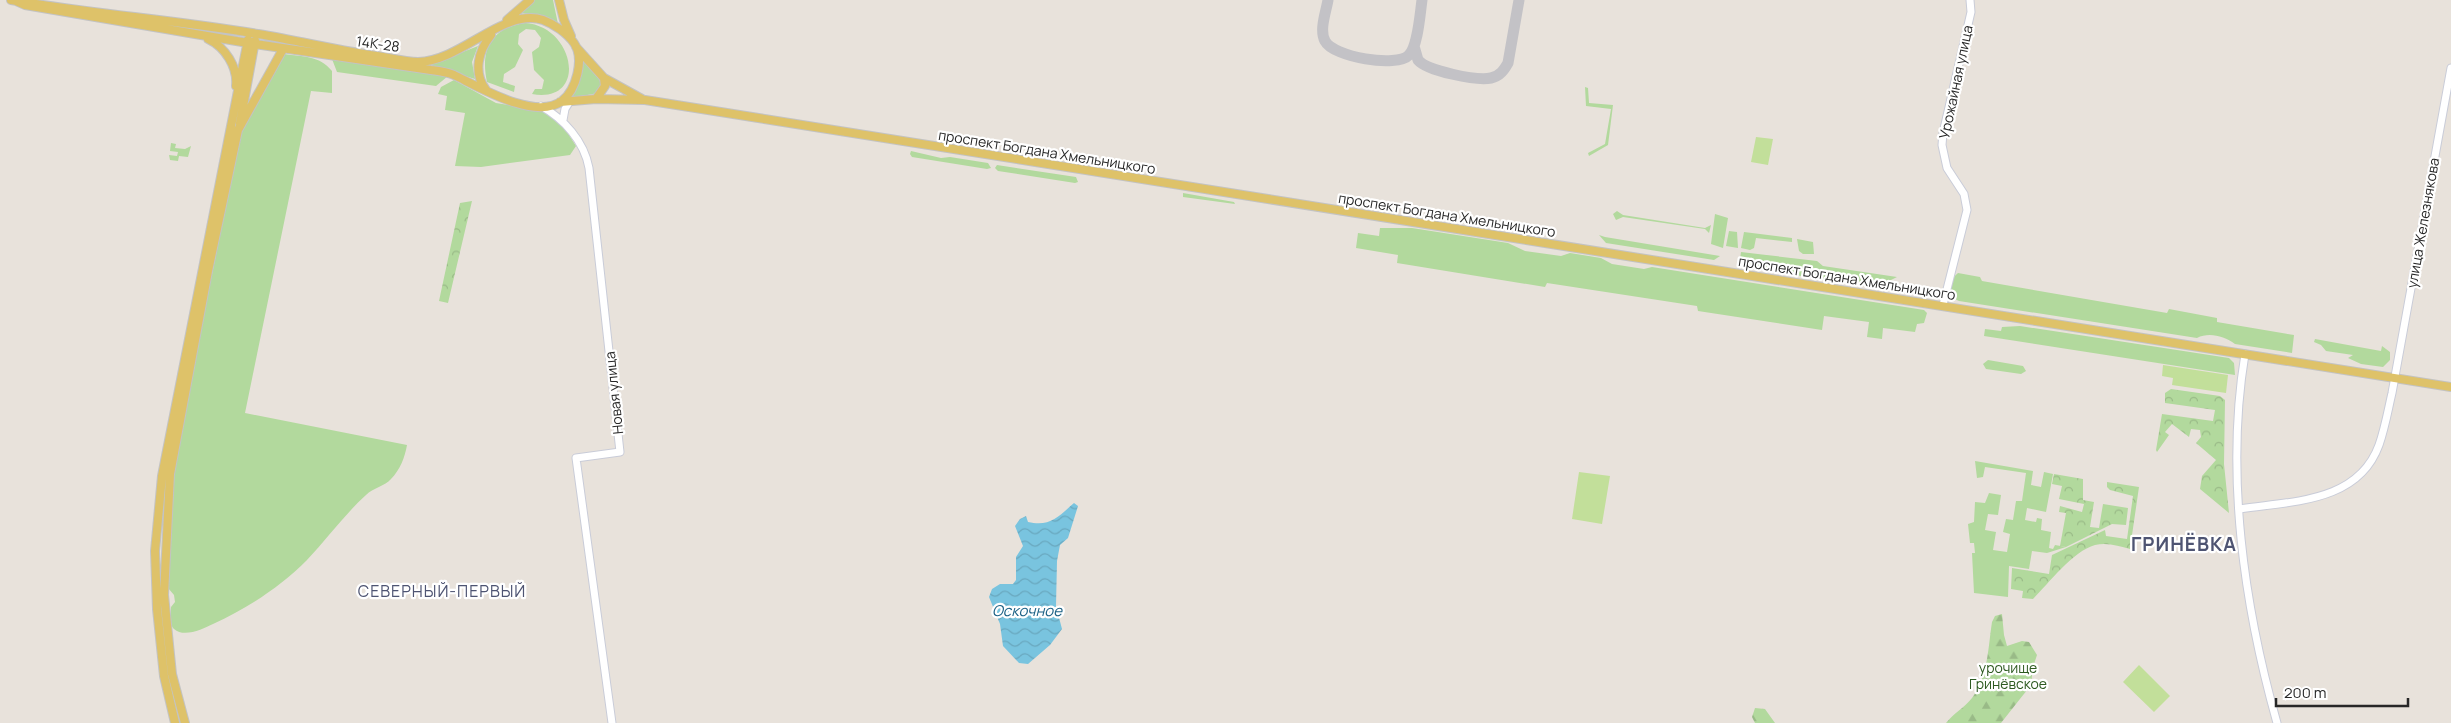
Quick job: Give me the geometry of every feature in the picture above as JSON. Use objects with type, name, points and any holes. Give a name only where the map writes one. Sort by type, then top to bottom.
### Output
[{"type":"main road","name":"14К-28","points":[[13,0],[253,33],[354,53],[419,62],[442,58],[464,48],[499,27]]},
{"type":"main road","name":"14К-28","points":[[13,0],[25,5],[251,44],[431,70],[453,75],[487,92]]},
{"type":"main road","points":[[530,0],[487,40],[479,60],[479,76],[487,92],[512,102],[540,106],[570,101]]},
{"type":"main road","points":[[559,0],[564,20],[575,44],[578,67],[576,82],[570,94],[560,102]]},
{"type":"main road","points":[[499,27],[518,18],[540,19],[558,28],[575,44]]},
{"type":"main road","points":[[185,723],[172,674],[164,595],[170,474],[253,33]]},
{"type":"main road","points":[[175,723],[164,676],[156,609],[155,551],[162,476],[236,127],[237,80],[232,65],[215,42],[202,35]]},
{"type":"main road","name":"проспект Богдана Хмельницкого","points":[[575,44],[604,78],[645,100]]},
{"type":"main road","points":[[236,127],[283,49]]},
{"type":"main road","points":[[596,99],[605,86],[604,78]]},
{"type":"main road","name":"проспект Богдана Хмельницкого","points":[[570,101],[596,99],[645,100],[2451,387]]},
{"type":"street","name":"Урожайная улица","points":[[1943,305],[1967,210],[1964,194],[1952,178],[1945,160],[1943,134],[1971,12],[1970,0]]},
{"type":"street","name":"улица Железнякова","points":[[2240,509],[2318,497],[2332,493],[2358,478],[2374,457],[2379,446],[2394,378],[2451,68]]},
{"type":"street","points":[[563,120],[565,109],[570,101]]},
{"type":"street","name":"Новая улица","points":[[540,106],[563,120],[587,156],[589,168],[620,452],[576,458],[612,723]]},
{"type":"street","points":[[2245,354],[2236,436],[2240,509],[2252,626],[2278,723]]},
{"type":"green space","points":[[534,0],[553,0],[558,24],[541,15],[519,13]]},
{"type":"green space","points":[[525,23],[542,27],[555,37],[564,49],[569,63],[568,77],[562,88],[550,94],[532,94],[535,89],[542,89],[544,80],[534,70],[532,52],[539,47],[541,38],[535,30],[526,29],[519,34],[518,44],[523,50],[515,67],[504,74],[503,82],[515,86],[514,92],[487,82],[485,60],[491,42],[496,35],[504,30]]},
{"type":"green space","points":[[478,46],[472,62],[475,79],[430,65]]},
{"type":"green space","points":[[284,54],[316,59],[327,66],[332,71],[332,93],[311,91],[245,413],[407,445],[402,463],[391,479],[366,495],[307,560],[286,579],[251,604],[226,618],[199,630],[183,633],[178,632],[171,625],[171,607],[175,602],[174,595],[168,588],[172,469],[242,128]]},
{"type":"green space","points":[[334,57],[448,76],[436,86],[337,72],[332,59]]},
{"type":"green space","points":[[580,57],[602,83],[598,93],[571,98],[580,78]]},
{"type":"green space","points":[[454,80],[496,103],[544,111],[560,121],[576,146],[570,155],[481,167],[455,166],[465,113],[445,110],[447,96],[438,94],[441,87]]},
{"type":"green space","points":[[1585,87],[1588,88],[1589,103],[1613,105],[1608,145],[1589,156],[1588,153],[1605,144],[1611,109],[1586,106]]},
{"type":"green space","points":[[1756,137],[1773,139],[1768,165],[1751,162]]},
{"type":"green space","points":[[171,143],[176,144],[175,148],[185,149],[191,146],[188,157],[179,156],[178,161],[170,160],[169,155],[177,156],[178,152],[170,151]]},
{"type":"green space","points":[[911,151],[941,158],[950,157],[988,163],[991,168],[987,169],[912,157]]},
{"type":"green space","points":[[997,165],[1076,177],[1078,182],[998,171],[995,168]]},
{"type":"green space","points":[[1183,193],[1234,202],[1235,204],[1183,197]]},
{"type":"green space","points":[[472,201],[448,303],[439,301],[460,203]]},
{"type":"green space","points":[[1617,211],[1623,215],[1705,228],[1711,225],[1709,233],[1705,229],[1623,217],[1616,220],[1613,214]]},
{"type":"green space","points":[[1715,214],[1728,218],[1723,248],[1711,244]]},
{"type":"green space","points":[[1380,228],[1412,228],[1508,243],[1525,251],[1561,256],[1570,253],[1601,258],[1612,264],[1644,269],[1652,267],[1924,310],[1927,313],[1924,323],[1917,324],[1915,332],[1883,328],[1882,339],[1867,337],[1869,322],[1824,316],[1822,330],[1698,311],[1697,306],[1547,283],[1545,287],[1397,263],[1398,255],[1356,248],[1358,233],[1379,236]]},
{"type":"green space","points":[[1729,231],[1737,232],[1738,248],[1726,246]]},
{"type":"green space","points":[[1744,232],[1792,238],[1792,242],[1756,238],[1754,248],[1750,250],[1741,248]]},
{"type":"green space","points":[[1599,235],[1720,256],[1714,260],[1606,243]]},
{"type":"green space","points":[[1797,239],[1813,242],[1814,254],[1803,254],[1799,251]]},
{"type":"green space","points":[[1741,252],[1817,261],[1823,266],[1897,277],[1889,281],[1888,285],[1855,281],[1844,283],[1742,264],[1740,259]]},
{"type":"green space","points":[[1958,273],[1980,277],[1982,281],[2167,313],[2169,309],[2217,318],[2217,322],[2294,335],[2292,353],[2235,344],[2216,336],[2206,335],[2197,338],[1959,301],[1955,299],[1951,292],[1951,284]]},
{"type":"green space","points":[[2020,326],[2229,358],[2234,363],[2235,375],[1984,336],[1985,329],[2001,331],[2002,327]]},
{"type":"green space","points":[[2315,339],[2381,351],[2382,346],[2390,352],[2390,360],[2383,367],[2361,364],[2348,358],[2353,355],[2326,351],[2321,345],[2314,342]]},
{"type":"green space","points":[[1988,360],[2023,366],[2026,371],[2021,374],[1986,369],[1983,364]]},
{"type":"green space","points":[[2163,365],[2228,375],[2226,393],[2172,385],[2173,378],[2162,376]]},
{"type":"green space","points":[[2171,389],[2220,396],[2225,400],[2224,464],[2229,513],[2200,489],[2202,476],[2216,460],[2196,443],[2201,437],[2200,430],[2191,429],[2189,437],[2172,424],[2165,432],[2169,435],[2157,452],[2156,450],[2162,414],[2213,421],[2215,410],[2165,403],[2165,393]]},
{"type":"green space","points":[[1975,461],[2033,471],[2031,485],[2041,487],[2044,472],[2053,474],[2046,512],[2027,508],[2025,520],[2036,522],[2037,518],[2042,519],[2041,530],[2051,532],[2049,548],[2053,549],[2055,545],[2066,547],[2047,553],[2032,551],[2029,569],[2009,566],[2008,597],[1974,593],[1972,553],[1975,553],[1974,543],[1970,543],[1968,524],[1974,522],[1975,502],[1985,503],[1989,493],[2001,495],[1998,515],[1988,514],[1985,530],[1996,532],[1993,550],[2007,552],[2010,534],[2003,532],[2006,519],[2013,520],[2016,501],[2022,501],[2026,473],[1985,467],[1983,477],[1977,478]]},
{"type":"green space","points":[[1579,472],[1610,476],[1602,524],[1572,519]]},
{"type":"green space","points":[[2054,474],[2083,479],[2083,500],[2094,502],[2090,527],[2099,528],[2103,504],[2128,508],[2126,525],[2112,524],[2066,547],[2060,546],[2066,513],[2059,512],[2060,506],[2082,512],[2084,504],[2059,499],[2062,486],[2052,484]]},
{"type":"green space","points":[[2107,482],[2139,487],[2130,549],[2104,544],[2087,548],[2054,576],[2033,599],[2022,598],[2023,591],[2011,589],[2012,568],[2049,574],[2052,555],[2105,530],[2106,536],[2127,539],[2133,496],[2110,490],[2107,487]]},
{"type":"green space","name":"урочище Гринёвское","points":[[2002,614],[2007,646],[2022,641],[2029,642],[2037,655],[2033,667],[2031,685],[2001,723],[1946,723],[1969,702],[1977,690],[1987,662],[1992,622],[1995,616]]},
{"type":"green space","points":[[2139,665],[2170,696],[2154,712],[2123,682]]},
{"type":"green space","points":[[1755,708],[1765,709],[1775,723],[1755,723],[1752,717]]},
{"type":"water","name":"Оскочное","points":[[1074,503],[1078,506],[1068,538],[1060,545],[1057,561],[1056,606],[1062,629],[1050,645],[1028,664],[1019,663],[1003,646],[1000,624],[989,597],[992,589],[1000,584],[1013,584],[1016,580],[1016,557],[1023,546],[1015,526],[1020,519],[1026,516],[1028,522],[1048,522]]},
{"type":"taxiway","points":[[1328,0],[1323,37],[1330,47],[1352,56],[1379,61],[1402,59],[1412,51],[1415,45],[1422,0]]},
{"type":"taxiway","points":[[1414,46],[1418,60],[1431,68],[1464,77],[1484,79],[1497,76],[1508,63],[1519,0]]},
{"type":"district","name":"ГРИНЁВКА","points":[[2184,544]]},
{"type":"district","name":"СЕВЕРНЫЙ-ПЕРВЫЙ","points":[[442,591]]}]
